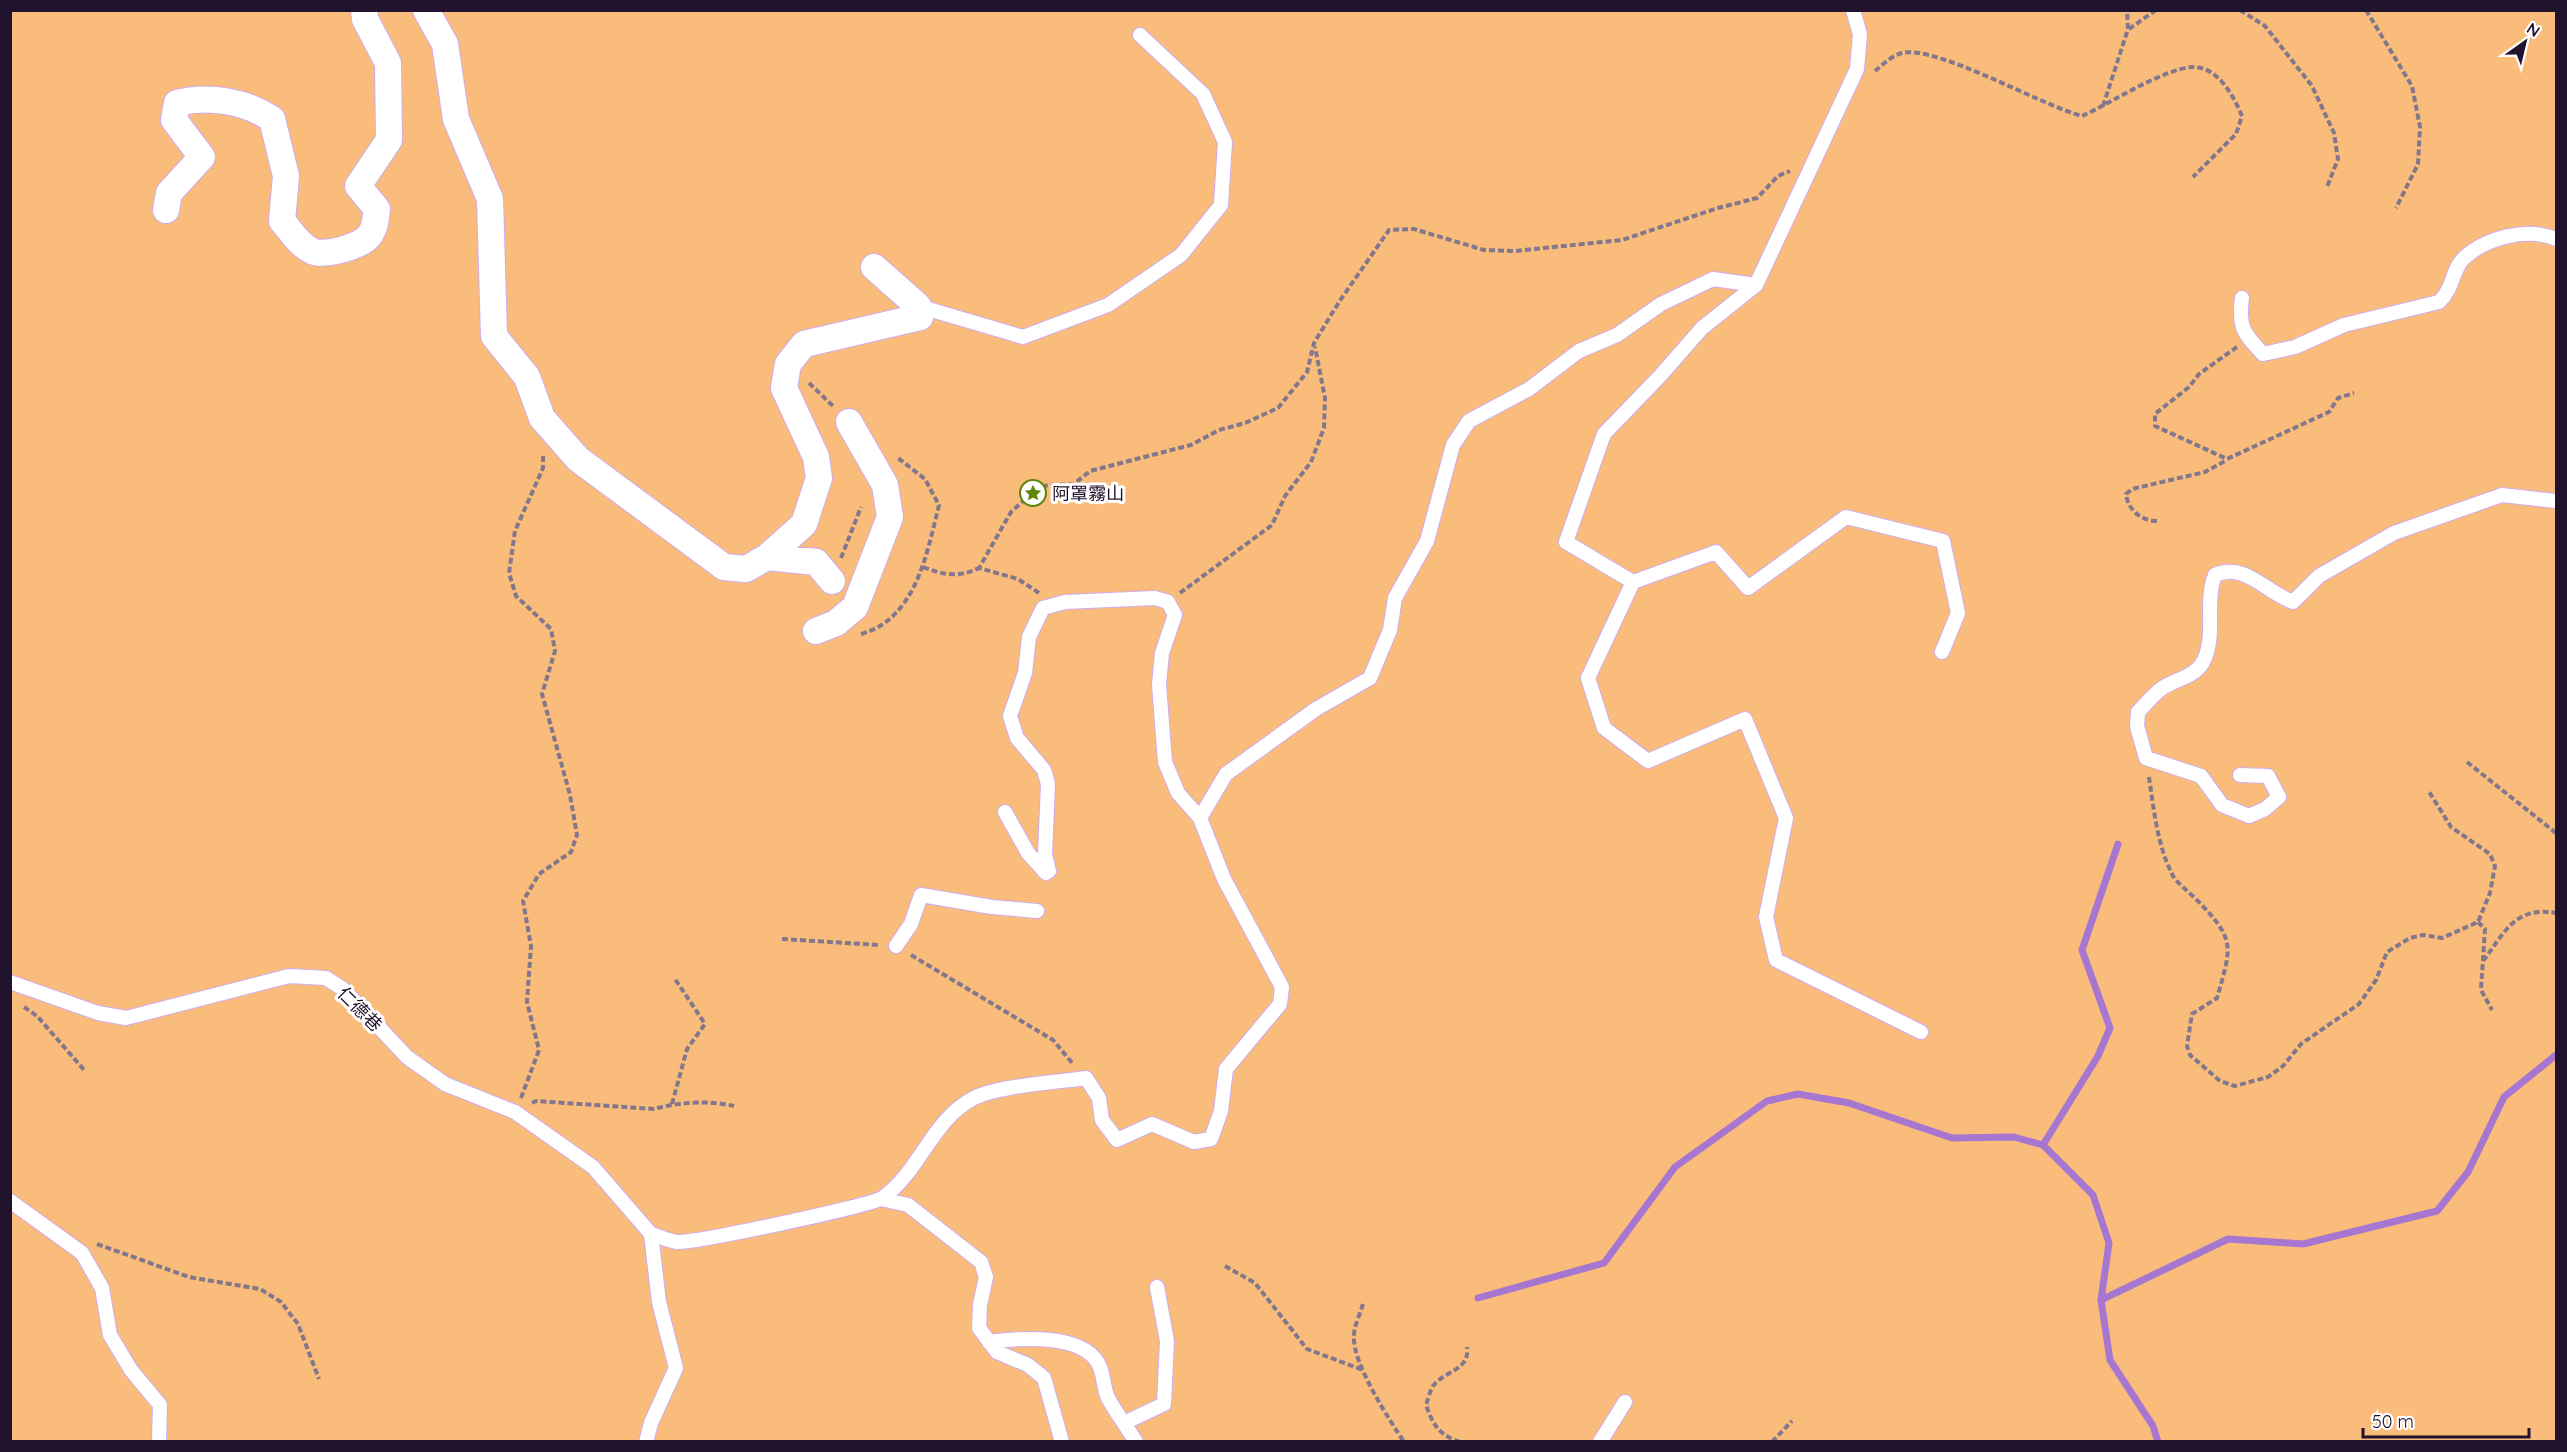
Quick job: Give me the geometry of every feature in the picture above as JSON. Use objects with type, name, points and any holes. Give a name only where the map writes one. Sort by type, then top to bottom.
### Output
[{"type":"street","points":[[166,210],[169,193],[202,157],[174,120],[177,103],[198,98],[254,106],[272,119],[286,176],[282,221],[302,244],[314,252],[330,253],[366,239],[375,226],[377,209],[358,186],[389,140],[388,63],[365,19],[364,10]]},
{"type":"street","points":[[426,10],[445,44],[456,119],[490,199],[494,336],[527,377],[542,418],[578,459],[724,567],[746,568],[767,557],[804,524],[819,478],[816,457],[784,388],[788,364],[804,344],[920,316],[918,306],[874,267]]},
{"type":"street","points":[[816,631],[836,623],[855,607],[890,517],[885,484],[849,422]]},
{"type":"street","points":[[767,557],[816,562],[832,580]]},
{"type":"lane","points":[[1633,582],[1566,542],[1604,434],[1702,328],[1756,285],[1811,162],[1857,69],[1860,34],[1853,10]]},
{"type":"lane","points":[[918,306],[1023,336],[1108,305],[1181,255],[1221,206],[1225,142],[1203,94],[1140,35]]},
{"type":"lane","points":[[2242,298],[2240,313],[2243,333],[2263,354],[2295,347],[2344,325],[2439,302],[2449,293],[2463,258],[2498,237],[2546,234],[2556,239]]},
{"type":"lane","points":[[1200,818],[1226,774],[1316,709],[1370,678],[1390,630],[1395,598],[1427,541],[1452,445],[1469,421],[1529,389],[1579,351],[1617,335],[1661,304],[1713,279],[1756,285]]},
{"type":"lane","points":[[2240,775],[2268,776],[2279,797],[2265,810],[2249,816],[2222,805],[2201,776],[2146,758],[2137,726],[2138,712],[2161,689],[2192,674],[2202,662],[2209,640],[2210,588],[2214,575],[2227,570],[2244,574],[2281,598],[2293,602],[2319,576],[2394,533],[2502,495],[2556,501]]},
{"type":"lane","points":[[1921,1032],[1776,960],[1766,917],[1786,818],[1745,719],[1648,761],[1604,728],[1588,678],[1633,582],[1716,552],[1748,588],[1846,518],[1943,541],[1958,613],[1942,652]]},
{"type":"lane","points":[[881,1199],[916,1164],[940,1124],[974,1098],[1020,1087],[1086,1078],[1100,1098],[1102,1120],[1118,1140],[1152,1124],[1194,1142],[1212,1139],[1221,1111],[1226,1069],[1280,1004],[1282,987],[1224,879],[1200,818],[1178,793],[1165,762],[1159,684],[1162,653],[1175,615],[1168,602],[1155,598],[1065,602],[1043,608],[1029,637],[1025,673],[1010,716],[1017,738],[1044,770],[1048,784],[1045,854],[1049,871],[1046,873],[1028,853],[1005,812]]},
{"type":"lane","points":[[896,946],[911,924],[921,895],[992,907],[1037,911]]},
{"type":"lane","name":"仁德巷","points":[[10,982],[98,1013],[126,1018],[289,976],[326,978],[343,989],[407,1058],[445,1084],[515,1112],[593,1167],[651,1234]]},
{"type":"lane","points":[[646,1442],[651,1423],[676,1368],[659,1302],[651,1234],[678,1242],[800,1219],[881,1199],[908,1205],[981,1262],[986,1277],[980,1305],[979,1328],[997,1352],[1028,1365],[1044,1378],[1062,1442]]},
{"type":"lane","points":[[10,1201],[82,1253],[102,1288],[110,1335],[130,1370],[160,1405],[159,1442]]},
{"type":"lane","points":[[1124,1423],[1164,1404],[1167,1341],[1158,1287]]},
{"type":"lane","points":[[989,1342],[1007,1339],[1060,1341],[1081,1347],[1098,1362],[1108,1397],[1136,1442]]},
{"type":"lane","points":[[1600,1442],[1625,1402]]},
{"type":"path","points":[[2103,107],[2128,29],[2127,10]]},
{"type":"path","points":[[2128,29],[2156,10]]},
{"type":"path","points":[[2240,10],[2265,26],[2312,86],[2334,133],[2338,159],[2327,187]]},
{"type":"path","points":[[2366,10],[2412,86],[2420,127],[2418,164],[2396,207]]},
{"type":"path","points":[[1857,69],[1874,72],[1900,53],[1920,52],[1983,75],[2059,110],[2082,116],[2169,73],[2194,67],[2213,75],[2231,92],[2242,116],[2236,134],[2193,177]]},
{"type":"path","points":[[923,567],[944,575],[965,574],[979,568],[1011,512],[1040,486],[1074,484],[1090,471],[1191,445],[1219,430],[1245,423],[1278,408],[1307,372],[1314,344],[1339,302],[1389,230],[1414,228],[1484,250],[1568,248],[1622,240],[1718,208],[1757,198],[1778,176],[1811,162]]},
{"type":"path","points":[[1168,602],[1272,525],[1285,496],[1311,462],[1324,428],[1325,418],[1325,398],[1314,344]]},
{"type":"path","points":[[2227,459],[2155,426],[2155,414],[2189,387],[2199,374],[2238,346],[2263,354]]},
{"type":"path","points":[[2157,521],[2139,516],[2127,504],[2126,494],[2132,489],[2205,472],[2227,459],[2329,412],[2338,398],[2354,393]]},
{"type":"path","points":[[515,1112],[538,1050],[527,1002],[531,946],[524,901],[539,874],[571,852],[577,835],[570,795],[542,694],[555,651],[551,629],[516,596],[509,573],[515,531],[543,468],[542,418]]},
{"type":"path","points":[[979,568],[1018,579],[1038,592],[1043,608]]},
{"type":"path","points":[[2146,758],[2157,832],[2174,878],[2217,921],[2227,937],[2229,954],[2217,998],[2192,1014],[2187,1046],[2190,1055],[2220,1081],[2235,1086],[2268,1077],[2283,1066],[2301,1044],[2359,1004],[2376,980],[2387,952],[2410,938],[2423,935],[2442,938],[2478,921],[2490,894],[2495,866],[2490,854],[2451,827],[2428,790]]},
{"type":"path","points":[[2467,762],[2556,833]]},
{"type":"path","points":[[2483,961],[2510,925],[2526,913],[2543,911],[2556,913]]},
{"type":"path","points":[[2478,921],[2485,929],[2481,990],[2492,1010]]},
{"type":"path","points":[[782,939],[896,946],[1053,1040],[1086,1078]]},
{"type":"path","points":[[672,1104],[687,1049],[705,1024],[675,979]]},
{"type":"path","points":[[19,1004],[37,1016],[85,1071]]},
{"type":"path","points":[[515,1112],[536,1101],[654,1109],[672,1104],[722,1103],[734,1106]]},
{"type":"path","points":[[82,1253],[94,1243],[189,1277],[260,1289],[281,1302],[298,1324],[319,1379]]},
{"type":"path","points":[[1225,1266],[1255,1283],[1307,1349],[1363,1370]]},
{"type":"path","points":[[1363,1304],[1353,1336],[1363,1370],[1404,1442]]},
{"type":"path","points":[[1460,1442],[1448,1438],[1433,1426],[1426,1405],[1433,1386],[1464,1365],[1468,1356],[1467,1347]]},
{"type":"path","points":[[1772,1442],[1792,1421]]},
{"type":"shaded area","points":[[11,11],[2556,11],[2556,1441],[11,1441]]},
{"type":"waterway","points":[[2043,1145],[2098,1056],[2110,1028],[2082,950],[2118,844]]},
{"type":"waterway","points":[[2101,1300],[2228,1239],[2303,1244],[2437,1211],[2468,1172],[2504,1097],[2556,1055]]},
{"type":"waterway","points":[[1478,1298],[1604,1263],[1675,1167],[1767,1101],[1798,1094],[1849,1103],[1952,1138],[2014,1137],[2043,1145],[2093,1195],[2109,1243],[2101,1300],[2110,1360],[2153,1426],[2158,1442]]},
{"type":"place","name":"阿罩霧山","points":[[1033,493]]}]
